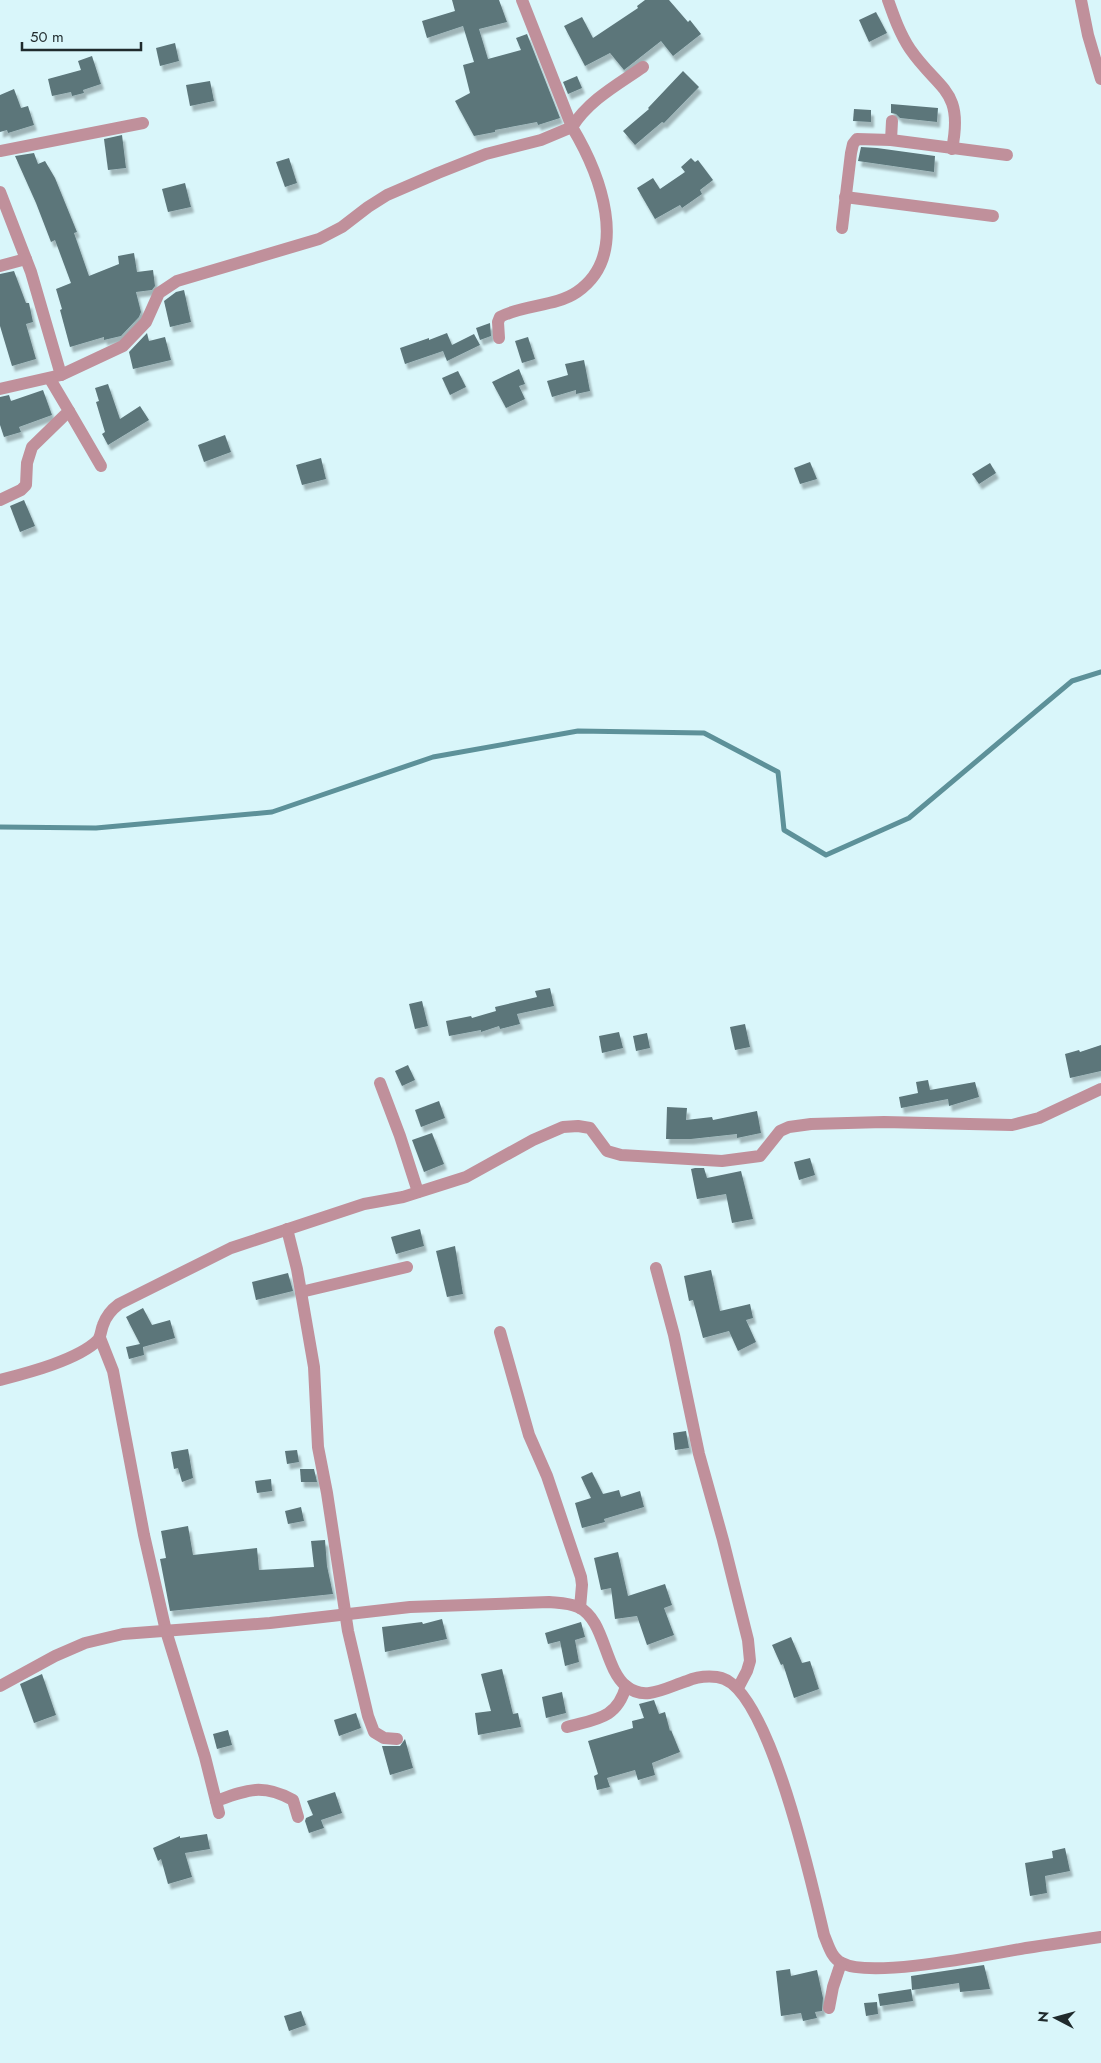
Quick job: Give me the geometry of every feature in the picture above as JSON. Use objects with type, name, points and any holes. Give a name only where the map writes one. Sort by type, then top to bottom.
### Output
[{"type":"street","points":[[499,338],[498,322],[500,317],[561,299],[576,292],[594,274],[603,260],[607,227],[604,205],[588,157],[572,127],[522,0]]},
{"type":"street","points":[[888,0],[902,37],[949,95],[955,109],[956,122],[952,149]]},
{"type":"street","points":[[1081,0],[1088,35],[1101,79]]},
{"type":"street","points":[[0,389],[55,377],[123,346],[146,322],[159,293],[177,281],[319,239],[342,228],[368,207],[387,195],[486,154],[541,140],[572,127],[580,113],[592,102],[643,67]]},
{"type":"street","points":[[891,140],[892,120]]},
{"type":"street","points":[[0,151],[143,123]]},
{"type":"street","points":[[842,228],[854,142],[861,138],[1007,155]]},
{"type":"street","points":[[0,192],[26,258],[55,377],[69,411],[101,466]]},
{"type":"street","points":[[845,197],[994,216]]},
{"type":"street","points":[[0,266],[26,258]]},
{"type":"street","points":[[0,500],[21,490],[26,485],[27,463],[32,447],[69,411]]},
{"type":"street","points":[[380,1083],[418,1192]]},
{"type":"street","points":[[0,1380],[30,1372],[59,1361],[92,1345],[100,1338],[106,1318],[119,1304],[225,1251],[364,1204],[403,1197],[466,1177],[533,1140],[563,1128],[578,1126],[590,1128],[607,1151],[621,1155],[734,1161],[760,1156],[780,1131],[789,1127],[811,1124],[884,1122],[1012,1125],[1039,1118],[1101,1089]]},
{"type":"street","points":[[287,1229],[301,1292],[314,1367],[318,1446],[328,1493],[345,1615],[353,1656],[371,1726],[378,1735],[397,1739]]},
{"type":"street","points":[[301,1292],[407,1267]]},
{"type":"street","points":[[656,1268],[674,1335],[699,1454],[748,1640],[750,1661],[738,1688]]},
{"type":"street","points":[[500,1332],[528,1435],[547,1476],[581,1577],[580,1608]]},
{"type":"street","points":[[100,1338],[113,1370],[144,1535],[166,1631],[205,1757],[217,1807],[251,1789],[271,1791],[293,1800],[298,1817]]},
{"type":"street","points":[[0,1686],[47,1660],[85,1643],[124,1634],[345,1615],[410,1607],[549,1602],[580,1608],[592,1620],[618,1676],[626,1686],[634,1691],[643,1694],[655,1693],[688,1680],[718,1677],[730,1681],[738,1688],[749,1704],[771,1750],[792,1812],[824,1935],[832,1953],[841,1963],[860,1967],[888,1968],[976,1957],[1101,1937]]},
{"type":"street","points":[[567,1726],[606,1716],[620,1704],[626,1686]]},
{"type":"street","points":[[829,2008],[833,1987],[841,1963]]},
{"type":"building","points":[[452,0],[499,0],[507,22],[479,29],[488,59],[521,50],[516,38],[527,34],[560,118],[538,125],[537,122],[474,136],[455,101],[470,93],[463,65],[474,62],[463,26],[427,38],[422,21],[455,11]]},
{"type":"building","points":[[645,0],[669,0],[688,22],[690,20],[701,34],[673,56],[661,41],[624,70],[610,53],[585,66],[564,26],[582,17],[593,38],[638,8],[637,6]]},
{"type":"building","points":[[876,12],[887,33],[869,42],[859,20]]},
{"type":"building","points":[[175,43],[179,61],[160,66],[156,48]]},
{"type":"building","points":[[92,56],[101,84],[83,90],[84,93],[72,96],[71,92],[52,96],[48,79],[81,70],[78,61]]},
{"type":"building","points":[[683,71],[699,87],[664,123],[662,122],[635,145],[623,131],[649,109]]},
{"type":"building","points":[[577,76],[582,88],[568,94],[563,82]]},
{"type":"building","points":[[210,81],[214,101],[190,106],[186,85]]},
{"type":"building","points":[[14,89],[21,108],[28,106],[34,125],[8,133],[7,130],[0,132],[0,95]]},
{"type":"building","points":[[891,104],[938,108],[937,122],[900,118],[896,114],[891,113]]},
{"type":"building","points":[[854,109],[871,110],[871,122],[853,121]]},
{"type":"building","points":[[122,135],[126,168],[108,170],[104,139]]},
{"type":"building","points":[[861,147],[935,156],[934,172],[858,161]]},
{"type":"building","points":[[34,153],[38,164],[45,161],[55,178],[77,232],[74,233],[89,276],[119,264],[118,256],[134,253],[137,272],[153,270],[155,286],[152,290],[136,292],[141,312],[139,317],[121,336],[104,340],[104,337],[70,347],[56,289],[71,283],[55,240],[51,242],[15,156]]},
{"type":"building","points":[[289,158],[297,183],[285,187],[276,162]]},
{"type":"building","points":[[691,158],[695,162],[698,160],[713,180],[700,190],[702,194],[682,208],[680,205],[655,219],[637,188],[653,178],[660,189],[685,172],[681,167]]},
{"type":"building","points":[[185,183],[191,207],[168,212],[162,189]]},
{"type":"building","points":[[14,271],[26,303],[29,303],[33,322],[26,324],[36,359],[12,366],[0,326],[0,274]]},
{"type":"building","points":[[184,290],[191,322],[170,327],[164,301],[176,292]]},
{"type":"building","points":[[490,323],[491,336],[480,340],[476,328]]},
{"type":"building","points":[[147,333],[149,341],[165,337],[171,360],[133,369],[129,352]]},
{"type":"building","points":[[447,333],[452,345],[474,334],[480,345],[447,361],[443,351],[405,364],[400,348]]},
{"type":"building","points":[[528,337],[535,359],[522,363],[515,341]]},
{"type":"building","points":[[584,360],[590,391],[576,394],[576,390],[552,397],[547,381],[568,375],[565,364]]},
{"type":"building","points":[[519,369],[525,384],[519,386],[525,399],[506,408],[492,382]]},
{"type":"building","points":[[458,371],[466,387],[450,395],[442,378]]},
{"type":"building","points":[[108,384],[120,419],[140,406],[149,420],[108,445],[102,434],[105,432],[96,402],[99,401],[95,388]]},
{"type":"building","points":[[43,390],[52,415],[19,427],[21,432],[4,437],[0,425],[0,397],[9,395],[11,401]]},
{"type":"building","points":[[225,435],[231,452],[204,462],[198,445]]},
{"type":"building","points":[[321,458],[326,479],[302,485],[296,465]]},
{"type":"building","points":[[810,462],[817,479],[800,484],[794,468]]},
{"type":"building","points":[[990,463],[996,473],[979,484],[972,474]]},
{"type":"building","points":[[24,500],[35,526],[20,532],[10,506]]},
{"type":"building","points":[[550,988],[554,1006],[517,1014],[520,1024],[500,1029],[499,1026],[481,1032],[481,1030],[449,1036],[446,1021],[471,1016],[472,1018],[496,1011],[495,1007],[537,997],[535,991]]},
{"type":"building","points":[[422,1001],[428,1026],[415,1029],[409,1004]]},
{"type":"building","points":[[745,1024],[750,1047],[735,1050],[730,1027]]},
{"type":"building","points":[[619,1032],[623,1048],[602,1053],[599,1036]]},
{"type":"building","points":[[647,1033],[650,1048],[636,1051],[633,1036]]},
{"type":"building","points":[[1101,1045],[1101,1071],[1070,1078],[1065,1054],[1079,1050],[1080,1052]]},
{"type":"building","points":[[408,1065],[415,1080],[402,1086],[395,1071]]},
{"type":"building","points":[[928,1080],[930,1090],[975,1082],[979,1097],[949,1106],[948,1099],[901,1108],[899,1097],[918,1093],[916,1082]]},
{"type":"building","points":[[439,1101],[445,1118],[421,1127],[415,1110]]},
{"type":"building","points":[[667,1107],[687,1108],[686,1120],[712,1117],[713,1120],[757,1111],[761,1133],[737,1138],[737,1134],[691,1139],[666,1139]]},
{"type":"building","points":[[432,1133],[444,1164],[424,1172],[412,1140]]},
{"type":"building","points":[[810,1158],[815,1175],[799,1180],[794,1162]]},
{"type":"building","points":[[704,1168],[707,1178],[741,1171],[753,1219],[732,1223],[726,1194],[697,1199],[691,1169]]},
{"type":"building","points":[[420,1229],[424,1246],[396,1254],[391,1237]]},
{"type":"building","points":[[455,1246],[463,1294],[447,1297],[436,1251]]},
{"type":"building","points":[[711,1270],[720,1311],[750,1304],[753,1318],[746,1320],[756,1342],[738,1351],[729,1331],[703,1338],[693,1300],[689,1301],[684,1276]]},
{"type":"building","points":[[288,1273],[293,1291],[256,1300],[252,1282]]},
{"type":"building","points":[[143,1308],[152,1325],[170,1320],[175,1338],[143,1347],[144,1355],[129,1359],[126,1347],[140,1344],[126,1317]]},
{"type":"building","points":[[686,1431],[689,1448],[675,1450],[673,1433]]},
{"type":"building","points":[[188,1449],[193,1478],[182,1482],[178,1468],[174,1469],[171,1452]]},
{"type":"building","points":[[297,1450],[299,1462],[287,1464],[285,1451]]},
{"type":"building","points":[[300,1469],[314,1469],[317,1482],[301,1482]]},
{"type":"building","points":[[592,1472],[603,1494],[619,1490],[621,1497],[640,1491],[644,1507],[604,1519],[605,1522],[582,1528],[575,1503],[591,1498],[581,1477]]},
{"type":"building","points":[[271,1479],[272,1491],[257,1493],[255,1481]]},
{"type":"building","points":[[301,1507],[304,1521],[288,1524],[285,1511]]},
{"type":"building","points":[[188,1526],[193,1555],[257,1548],[259,1570],[314,1567],[311,1541],[325,1540],[327,1566],[333,1594],[170,1611],[160,1559],[166,1558],[161,1531]]},
{"type":"building","points":[[618,1552],[628,1596],[665,1584],[672,1605],[664,1608],[674,1635],[647,1645],[637,1616],[615,1619],[611,1588],[601,1590],[594,1558]]},
{"type":"building","points":[[442,1619],[447,1639],[385,1652],[382,1627],[422,1622],[423,1624]]},
{"type":"building","points":[[581,1622],[585,1637],[575,1640],[579,1662],[565,1666],[560,1641],[548,1644],[545,1633]]},
{"type":"building","points":[[791,1637],[802,1663],[810,1661],[819,1689],[794,1698],[783,1664],[781,1665],[772,1645]]},
{"type":"building","points":[[502,1669],[513,1714],[518,1713],[521,1727],[478,1735],[475,1713],[491,1711],[481,1674]]},
{"type":"building","points":[[42,1674],[56,1715],[34,1723],[20,1684]]},
{"type":"building","points":[[562,1692],[566,1713],[546,1718],[542,1697]]},
{"type":"building","points":[[654,1700],[659,1714],[665,1712],[670,1731],[680,1752],[652,1763],[655,1775],[638,1780],[635,1770],[607,1778],[610,1787],[597,1790],[594,1776],[598,1774],[588,1741],[633,1728],[632,1721],[644,1718],[639,1704]]},
{"type":"building","points":[[356,1713],[361,1728],[339,1736],[334,1720]]},
{"type":"building","points":[[228,1730],[232,1745],[217,1749],[213,1734]]},
{"type":"building","points":[[405,1739],[413,1768],[390,1775],[382,1746],[400,1746]]},
{"type":"building","points":[[335,1792],[342,1813],[321,1820],[324,1828],[309,1833],[305,1821],[306,1818],[313,1815],[307,1801]]},
{"type":"building","points":[[207,1834],[210,1849],[185,1853],[192,1877],[168,1884],[161,1859],[158,1861],[153,1848],[180,1836],[180,1838]]},
{"type":"building","points":[[1065,1848],[1070,1871],[1045,1876],[1047,1893],[1030,1896],[1025,1863],[1053,1858],[1052,1851]]},
{"type":"building","points":[[984,1965],[990,1989],[960,1992],[959,1983],[912,1990],[911,1976]]},
{"type":"building","points":[[790,1969],[791,1976],[817,1970],[823,1998],[822,2011],[815,2012],[817,2018],[803,2021],[801,2013],[781,2016],[776,1971]]},
{"type":"building","points":[[911,1989],[913,2001],[880,2006],[878,1994]]},
{"type":"building","points":[[877,2002],[878,2014],[866,2016],[864,2003]]},
{"type":"building","points":[[301,2011],[306,2025],[289,2031],[284,2016]]},
{"type":"waterway","points":[[0,827],[96,828],[272,812],[433,757],[578,731],[704,733],[778,772],[784,830],[826,855],[909,818],[1072,681],[1101,672]]}]
